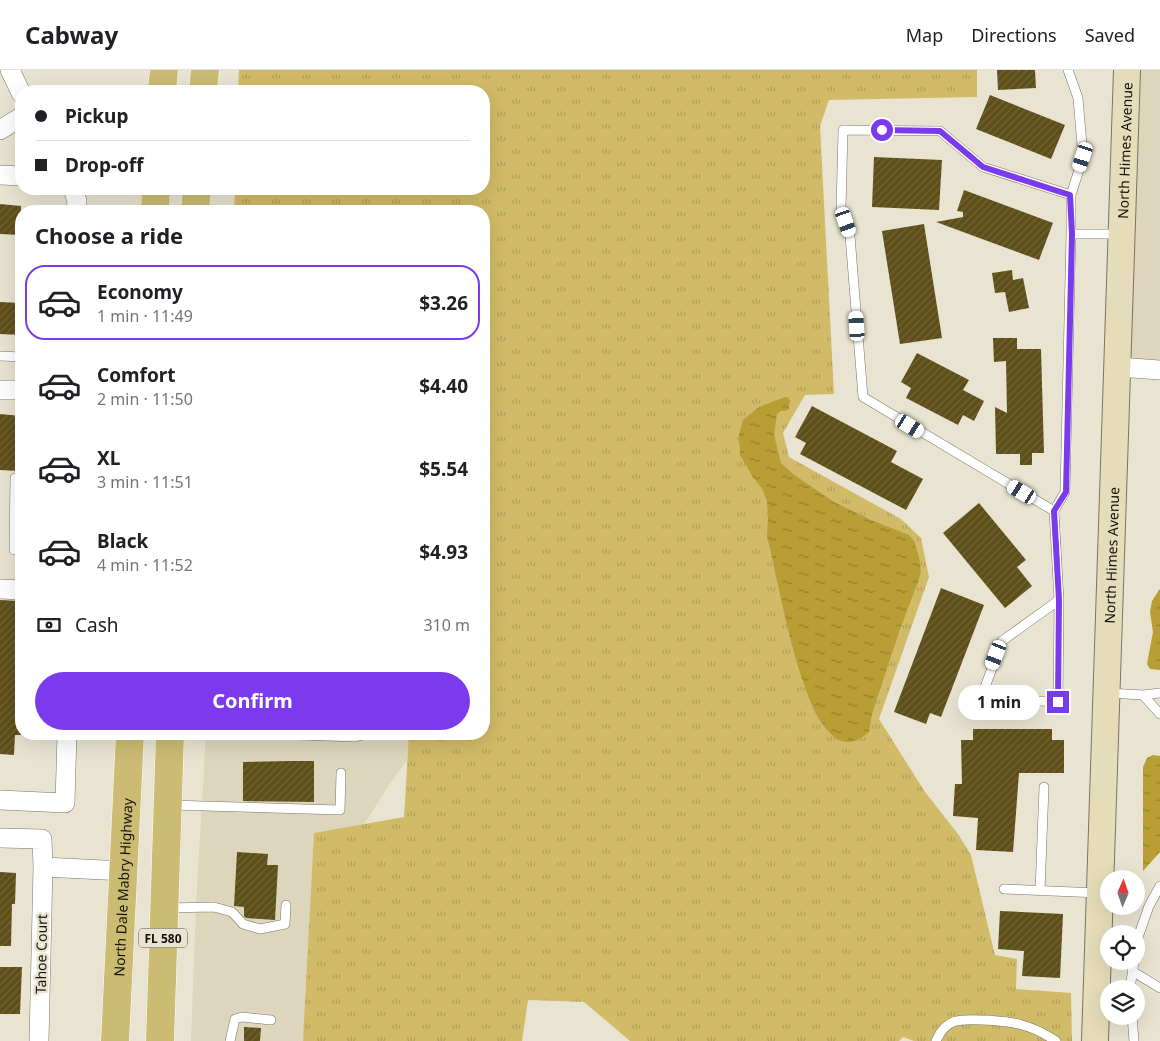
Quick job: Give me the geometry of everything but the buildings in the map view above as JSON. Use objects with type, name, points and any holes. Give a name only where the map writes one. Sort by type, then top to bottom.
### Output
[{"type":"main road","points":[[163,85],[164,70]]},
{"type":"main road","points":[[204,85],[205,70]]},
{"type":"main road","name":"North Dale Mabry Highway","points":[[115,1041],[130,740]]},
{"type":"main road","name":"FL 580","points":[[160,1041],[170,740]]},
{"type":"street","points":[[10,70],[17,85]]},
{"type":"street","name":"North Himes Avenue","points":[[1101,870],[1127,70]]},
{"type":"street","points":[[0,130],[15,121]]},
{"type":"street","points":[[0,175],[15,176]]},
{"type":"street","points":[[1118,367],[1160,370]]},
{"type":"street","points":[[0,390],[15,390]]},
{"type":"street","points":[[0,589],[15,590]]},
{"type":"street","points":[[0,800],[65,803],[66,740]]},
{"type":"street","name":"Tahoe Court","points":[[0,838],[42,839],[39,1041]]},
{"type":"street","points":[[43,867],[124,871]]},
{"type":"street","name":"North Himes Avenue","points":[[1095,1041],[1100,894]]},
{"type":"lane","points":[[1059,600],[1002,641],[981,698],[1058,702],[1059,600],[1054,511],[1066,492],[1072,234],[1070,195],[1083,157],[1078,98],[1068,70]]},
{"type":"lane","points":[[1054,511],[862,397],[850,236],[841,209],[842,130],[940,131],[983,167],[1070,195]]},
{"type":"lane","points":[[1072,234],[1122,234]]},
{"type":"lane","points":[[0,356],[15,357]]},
{"type":"lane","points":[[14,550],[15,478]]},
{"type":"lane","points":[[1107,693],[1143,695],[1160,693]]},
{"type":"lane","points":[[1143,695],[1160,714]]},
{"type":"lane","points":[[168,804],[340,810],[341,772]]},
{"type":"lane","points":[[1040,891],[1044,787]]},
{"type":"lane","points":[[1142,925],[1149,906],[1160,886]]},
{"type":"lane","points":[[1004,889],[1100,894]]},
{"type":"lane","points":[[164,908],[214,907],[232,912],[243,924],[260,929],[284,924],[286,905]]},
{"type":"lane","points":[[1131,980],[1132,971],[1160,988]]},
{"type":"lane","points":[[230,1041],[235,1019],[242,1017],[271,1020]]},
{"type":"lane","points":[[936,1041],[948,1024],[961,1019],[1015,1022],[1027,1025],[1056,1041]]},
{"type":"lane","points":[[1133,1025],[1134,1041]]},
{"type":"shaded area","points":[[1141,70],[1160,70],[1160,361],[1126,359],[1129,251]]},
{"type":"shaded area","points":[[206,740],[422,740],[389,785],[350,847],[308,1041],[191,1041],[196,905]]},
{"type":"green space","points":[[239,70],[977,70],[977,97],[829,100],[820,126],[834,394],[805,395],[783,433],[789,457],[901,519],[921,538],[929,577],[879,719],[925,792],[958,834],[971,855],[995,955],[1017,959],[1016,989],[1071,993],[1072,1041],[914,1041],[903,1037],[899,1041],[630,1041],[584,1002],[528,1000],[522,1041],[303,1041],[314,833],[404,817],[409,740],[490,740],[490,205],[234,205],[235,195],[490,195],[490,85],[238,85]]},
{"type":"water","points":[[785,397],[789,398],[789,409],[777,414],[774,435],[781,463],[793,474],[834,502],[871,520],[909,535],[914,541],[919,557],[921,572],[872,714],[869,732],[860,739],[853,741],[841,741],[829,732],[816,714],[806,689],[792,646],[767,536],[767,501],[762,489],[740,455],[739,435],[743,420],[759,407]]},
{"type":"water","points":[[1159,590],[1160,670],[1150,669],[1147,664],[1153,632],[1150,612],[1152,601]]},
{"type":"water","points":[[1153,755],[1160,756],[1160,852],[1143,870],[1143,767],[1147,758]]},
{"type":"route","points":[[882,130],[940,131],[983,167],[1070,195],[1072,234],[1066,492],[1054,511],[1059,600],[1058,702]]}]
